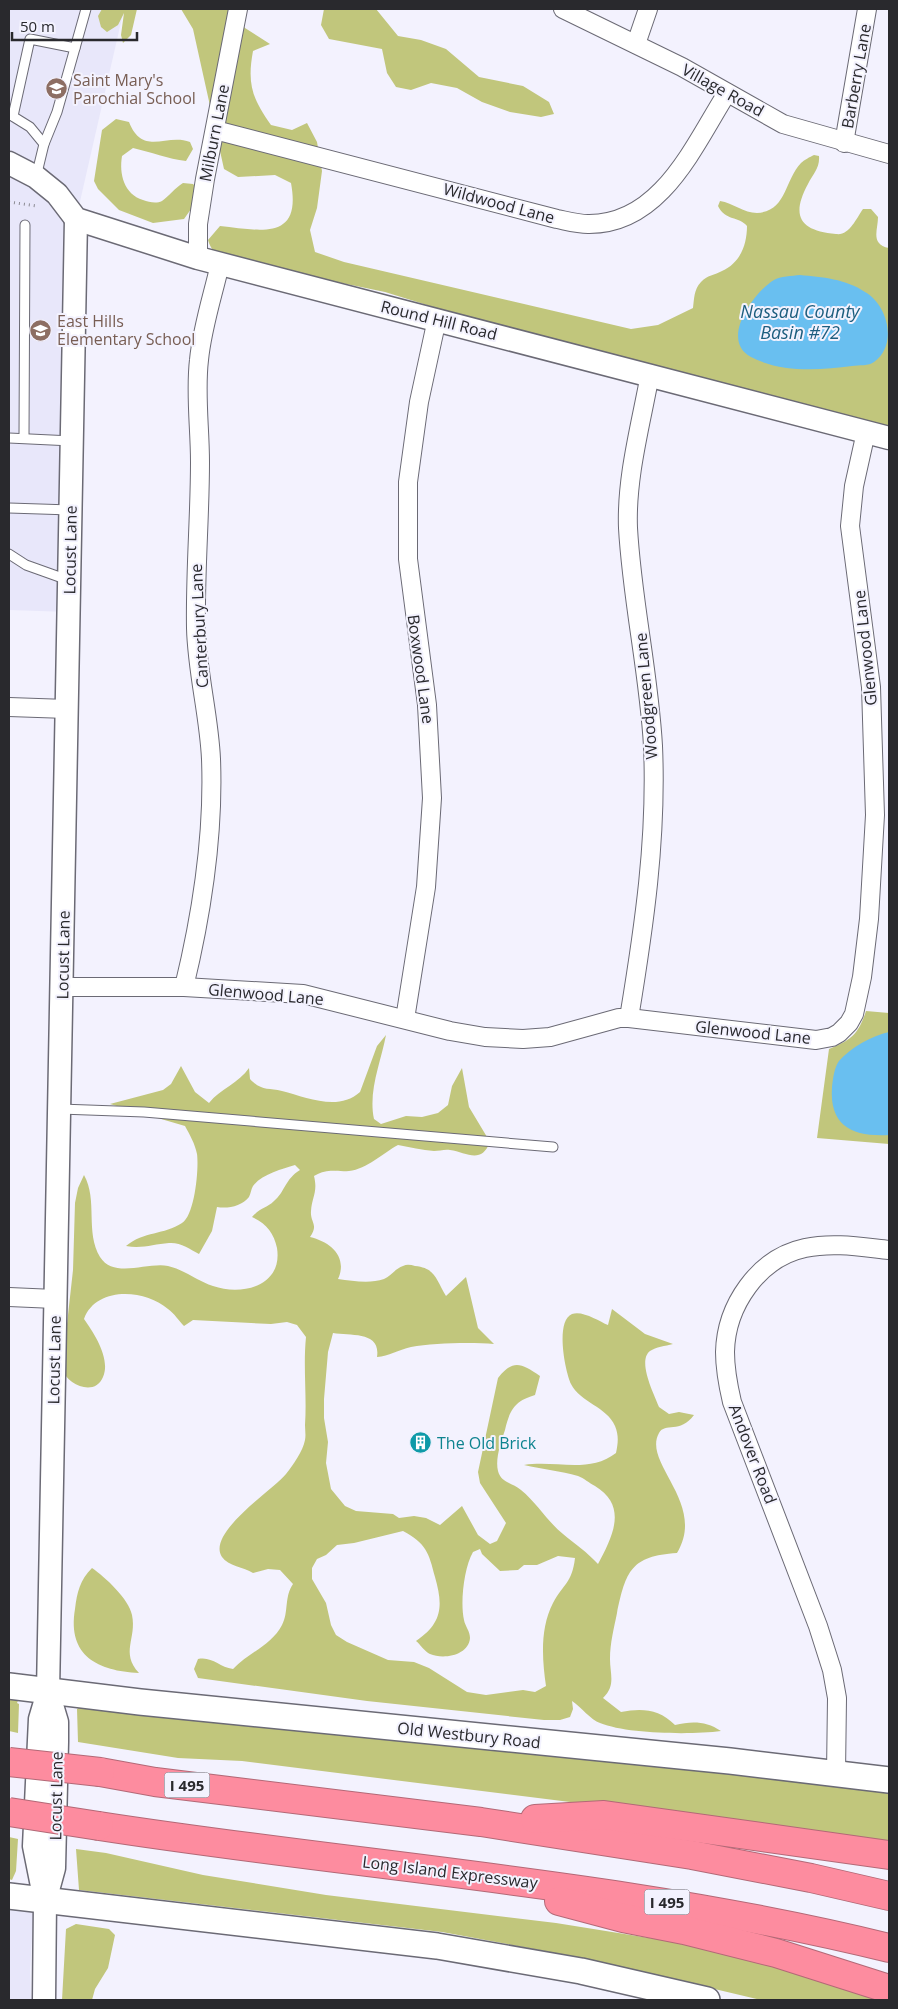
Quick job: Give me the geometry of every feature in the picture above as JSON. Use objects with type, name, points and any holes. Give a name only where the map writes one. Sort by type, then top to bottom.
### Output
[{"type":"highway","name":"I 495","points":[[9,1762],[100,1772],[156,1782],[481,1822],[702,1857],[889,1896]]},
{"type":"highway","name":"Long Island Expressway","points":[[9,1812],[99,1826],[697,1907],[817,1930],[889,1948]]},
{"type":"highway","points":[[481,1822],[604,1815],[889,1854]]},
{"type":"highway","points":[[456,1873],[623,1918],[684,1930],[776,1953],[889,1989]]},
{"type":"main road","name":"Old Westbury Road","points":[[9,1686],[48,1692],[889,1780]]},
{"type":"main road","points":[[9,1896],[418,1943],[581,1971],[661,1995],[707,2000]]},
{"type":"street","name":"Milburn Lane","points":[[198,258],[198,224],[238,9]]},
{"type":"street","name":"Village Road","points":[[563,9],[636,44],[783,124],[844,143],[889,154]]},
{"type":"street","points":[[636,44],[648,9]]},
{"type":"street","name":"Barberry Lane","points":[[844,143],[867,9]]},
{"type":"street","name":"Wildwood Lane","points":[[215,130],[557,219],[588,224],[625,217],[658,196],[681,167],[727,93]]},
{"type":"street","points":[[9,163],[36,177],[57,194],[76,219]]},
{"type":"street","name":"Round Hill Road","points":[[76,219],[220,264],[650,374],[889,438]]},
{"type":"street","name":"Locust Lane","points":[[44,2000],[45,1901],[54,1868],[56,1809],[57,1722],[48,1692],[63,987],[76,219]]},
{"type":"street","name":"Canterbury Lane","points":[[184,987],[196,937],[203,891],[211,803],[210,742],[201,686],[196,630],[200,463],[198,373],[200,351],[220,264]]},
{"type":"street","name":"Boxwood Lane","points":[[405,1019],[426,887],[432,798],[427,704],[408,559],[408,482],[418,402],[437,319]]},
{"type":"street","name":"Woodgreen Lane","points":[[629,1018],[646,917],[653,810],[653,748],[648,682],[632,571],[628,526],[630,484],[650,374]]},
{"type":"street","name":"Glenwood Lane","points":[[63,987],[184,987],[303,994],[484,1037],[523,1039],[550,1037],[580,1030],[602,1022],[629,1018],[816,1040],[832,1037],[839,1033],[850,1023],[854,1014],[862,977],[869,919],[875,815],[871,687],[850,526],[854,486],[866,432]]},
{"type":"street","points":[[9,707],[67,709]]},
{"type":"street","name":"Andover Road","points":[[836,1773],[836,1698],[832,1670],[818,1626],[732,1402],[726,1374],[725,1350],[730,1321],[739,1298],[761,1270],[782,1256],[804,1248],[826,1245],[889,1250]]},
{"type":"street","points":[[9,1298],[55,1299]]},
{"type":"lane","points":[[36,177],[44,144],[57,112],[86,9]]},
{"type":"lane","points":[[44,144],[30,126],[11,115],[30,39],[75,48]]},
{"type":"lane","points":[[24,438],[25,225]]},
{"type":"lane","points":[[9,438],[72,441]]},
{"type":"lane","points":[[9,508],[71,510]]},
{"type":"lane","points":[[9,554],[26,565],[70,581]]},
{"type":"lane","points":[[60,1109],[144,1112],[553,1147]]},
{"type":"path","points":[[9,202],[37,206]]},
{"type":"shaded area","name":"East Hills Elementary School","points":[[9,9],[124,9],[76,219],[69,612],[9,610]]},
{"type":"shaded area","points":[[9,1904],[34,1907],[30,1970],[31,2000],[9,2000]]},
{"type":"green space","points":[[102,9],[137,9],[131,35],[123,43],[121,35],[124,13],[118,25],[107,32],[101,27],[98,16]]},
{"type":"green space","points":[[181,9],[229,9],[245,28],[270,44],[253,51],[251,82],[259,107],[271,125],[292,130],[307,123],[317,142],[322,171],[317,208],[310,230],[315,252],[344,262],[631,329],[658,325],[693,308],[696,291],[701,282],[708,276],[728,268],[738,258],[746,240],[747,226],[724,214],[718,206],[720,201],[752,213],[767,211],[780,201],[795,170],[801,163],[814,155],[819,156],[817,167],[800,205],[802,220],[814,230],[841,234],[852,226],[863,209],[871,209],[878,217],[877,240],[883,246],[889,248],[889,438],[650,374],[385,292],[236,261],[219,255],[212,249],[208,240],[220,226],[263,230],[284,224],[290,215],[293,202],[291,183],[275,175],[238,177],[224,169],[193,29]]},
{"type":"green space","points":[[324,9],[376,9],[398,36],[421,40],[446,49],[479,77],[523,86],[549,102],[554,114],[541,117],[510,112],[482,102],[457,88],[431,83],[411,90],[396,87],[387,73],[382,49],[329,39],[321,25]]},
{"type":"green space","points":[[116,119],[129,122],[141,139],[156,142],[181,140],[190,142],[193,149],[186,161],[133,148],[122,156],[121,163],[122,176],[127,188],[131,193],[145,201],[160,202],[183,183],[193,184],[198,189],[196,202],[184,219],[153,223],[119,210],[98,189],[94,181],[102,130]]},
{"type":"green space","points":[[866,1011],[889,1013],[889,1144],[817,1138],[829,1049],[853,1036],[860,1026]]},
{"type":"green space","points":[[386,1035],[374,1087],[374,1119],[381,1124],[406,1116],[422,1117],[438,1113],[448,1105],[452,1086],[462,1068],[469,1107],[490,1142],[486,1149],[478,1155],[398,1145],[356,1170],[328,1171],[314,1176],[315,1190],[311,1215],[314,1229],[310,1237],[325,1243],[336,1252],[341,1264],[338,1279],[361,1282],[379,1281],[387,1278],[400,1267],[410,1265],[422,1267],[431,1272],[446,1296],[466,1277],[478,1328],[494,1344],[452,1343],[411,1347],[377,1357],[377,1349],[370,1339],[363,1336],[333,1333],[328,1352],[324,1399],[324,1418],[328,1442],[326,1463],[331,1489],[345,1506],[356,1511],[393,1514],[399,1518],[414,1516],[426,1518],[440,1525],[462,1506],[478,1535],[490,1544],[497,1541],[506,1523],[480,1483],[478,1472],[498,1378],[508,1368],[518,1365],[522,1366],[540,1376],[535,1395],[518,1403],[511,1411],[499,1450],[498,1471],[502,1478],[527,1495],[557,1529],[598,1564],[612,1532],[614,1512],[612,1503],[595,1486],[578,1476],[524,1465],[583,1465],[606,1459],[616,1453],[618,1436],[611,1419],[575,1390],[571,1384],[564,1358],[564,1326],[567,1318],[576,1313],[590,1316],[608,1325],[612,1309],[645,1334],[673,1344],[650,1351],[646,1356],[645,1362],[648,1378],[659,1407],[669,1414],[679,1412],[694,1415],[683,1424],[662,1430],[659,1433],[656,1445],[659,1457],[680,1501],[684,1517],[684,1535],[677,1553],[649,1558],[640,1562],[628,1576],[620,1598],[611,1641],[610,1689],[603,1698],[621,1712],[650,1711],[663,1716],[675,1725],[699,1723],[710,1725],[721,1731],[659,1733],[612,1727],[597,1721],[572,1701],[573,1709],[570,1717],[560,1720],[544,1720],[367,1701],[198,1678],[194,1669],[198,1659],[212,1660],[233,1669],[272,1638],[278,1632],[284,1620],[288,1594],[293,1584],[280,1570],[268,1569],[253,1573],[228,1562],[222,1557],[220,1547],[223,1536],[232,1524],[286,1474],[302,1449],[305,1436],[306,1337],[297,1325],[287,1322],[271,1324],[193,1320],[184,1326],[170,1311],[147,1297],[122,1294],[110,1296],[90,1308],[84,1319],[97,1339],[103,1354],[105,1370],[103,1377],[94,1386],[88,1387],[75,1384],[69,1380],[62,1369],[73,1270],[75,1203],[78,1188],[84,1175],[90,1195],[93,1237],[100,1257],[106,1264],[122,1268],[168,1266],[207,1284],[224,1289],[236,1290],[258,1285],[274,1271],[277,1261],[277,1248],[269,1229],[252,1217],[278,1197],[291,1177],[300,1170],[295,1165],[272,1173],[262,1178],[252,1187],[249,1197],[243,1203],[226,1208],[217,1207],[212,1231],[199,1254],[185,1246],[173,1243],[143,1247],[126,1246],[147,1235],[175,1227],[186,1218],[190,1211],[195,1191],[197,1154],[194,1143],[185,1126],[110,1104],[163,1090],[171,1084],[181,1066],[195,1092],[209,1103],[240,1078],[249,1068],[250,1079],[261,1087],[322,1101],[342,1101],[360,1092],[377,1046]],"holes":[[[403,1531],[422,1544],[428,1555],[438,1587],[440,1605],[436,1620],[425,1634],[416,1641],[428,1653],[436,1656],[455,1655],[469,1644],[470,1635],[463,1613],[463,1595],[467,1567],[473,1552],[480,1549],[482,1554],[500,1571],[518,1570],[524,1565],[537,1565],[558,1556],[575,1558],[570,1578],[553,1603],[546,1623],[543,1644],[546,1686],[535,1692],[523,1690],[486,1695],[467,1692],[429,1668],[414,1662],[388,1660],[347,1642],[336,1635],[331,1625],[326,1603],[312,1579],[312,1568],[317,1559],[326,1555],[337,1545],[354,1543]]]},
{"type":"green space","points":[[92,1568],[116,1589],[130,1609],[133,1631],[130,1652],[133,1665],[139,1673],[124,1672],[99,1664],[89,1658],[81,1649],[76,1639],[74,1625],[77,1597],[82,1582]]},
{"type":"green space","points":[[9,1696],[19,1698],[17,1703],[19,1704],[18,1733],[9,1731]]},
{"type":"green space","points":[[85,1703],[889,1790],[889,1842],[242,1761],[178,1758],[78,1742],[77,1709]]},
{"type":"green space","points":[[9,1837],[18,1839],[16,1871],[12,1880],[9,1879]]},
{"type":"green space","points":[[76,1849],[106,1853],[203,1875],[326,1895],[556,1923],[693,1945],[834,1982],[889,2000],[761,2000],[588,1959],[442,1932],[79,1890]]},
{"type":"green space","points":[[76,1924],[109,1929],[115,1935],[108,1968],[95,1989],[92,2000],[62,2000],[66,1929]]},
{"type":"water","name":"Nassau County Basin #72","points":[[800,275],[842,281],[858,288],[873,298],[884,315],[888,336],[886,346],[874,362],[867,365],[827,369],[788,368],[763,362],[751,357],[742,349],[738,339],[739,328],[749,305],[766,286],[777,279]]},
{"type":"water","points":[[889,1032],[889,1135],[865,1134],[846,1127],[839,1120],[832,1101],[834,1074],[839,1061],[844,1056],[869,1039]]},
{"type":"place","name":"Saint Mary's Parochial School","points":[[57,89]]},
{"type":"place","name":"East Hills Elementary School","points":[[41,330]]},
{"type":"place","name":"The Old Brick","points":[[421,1443]]}]
